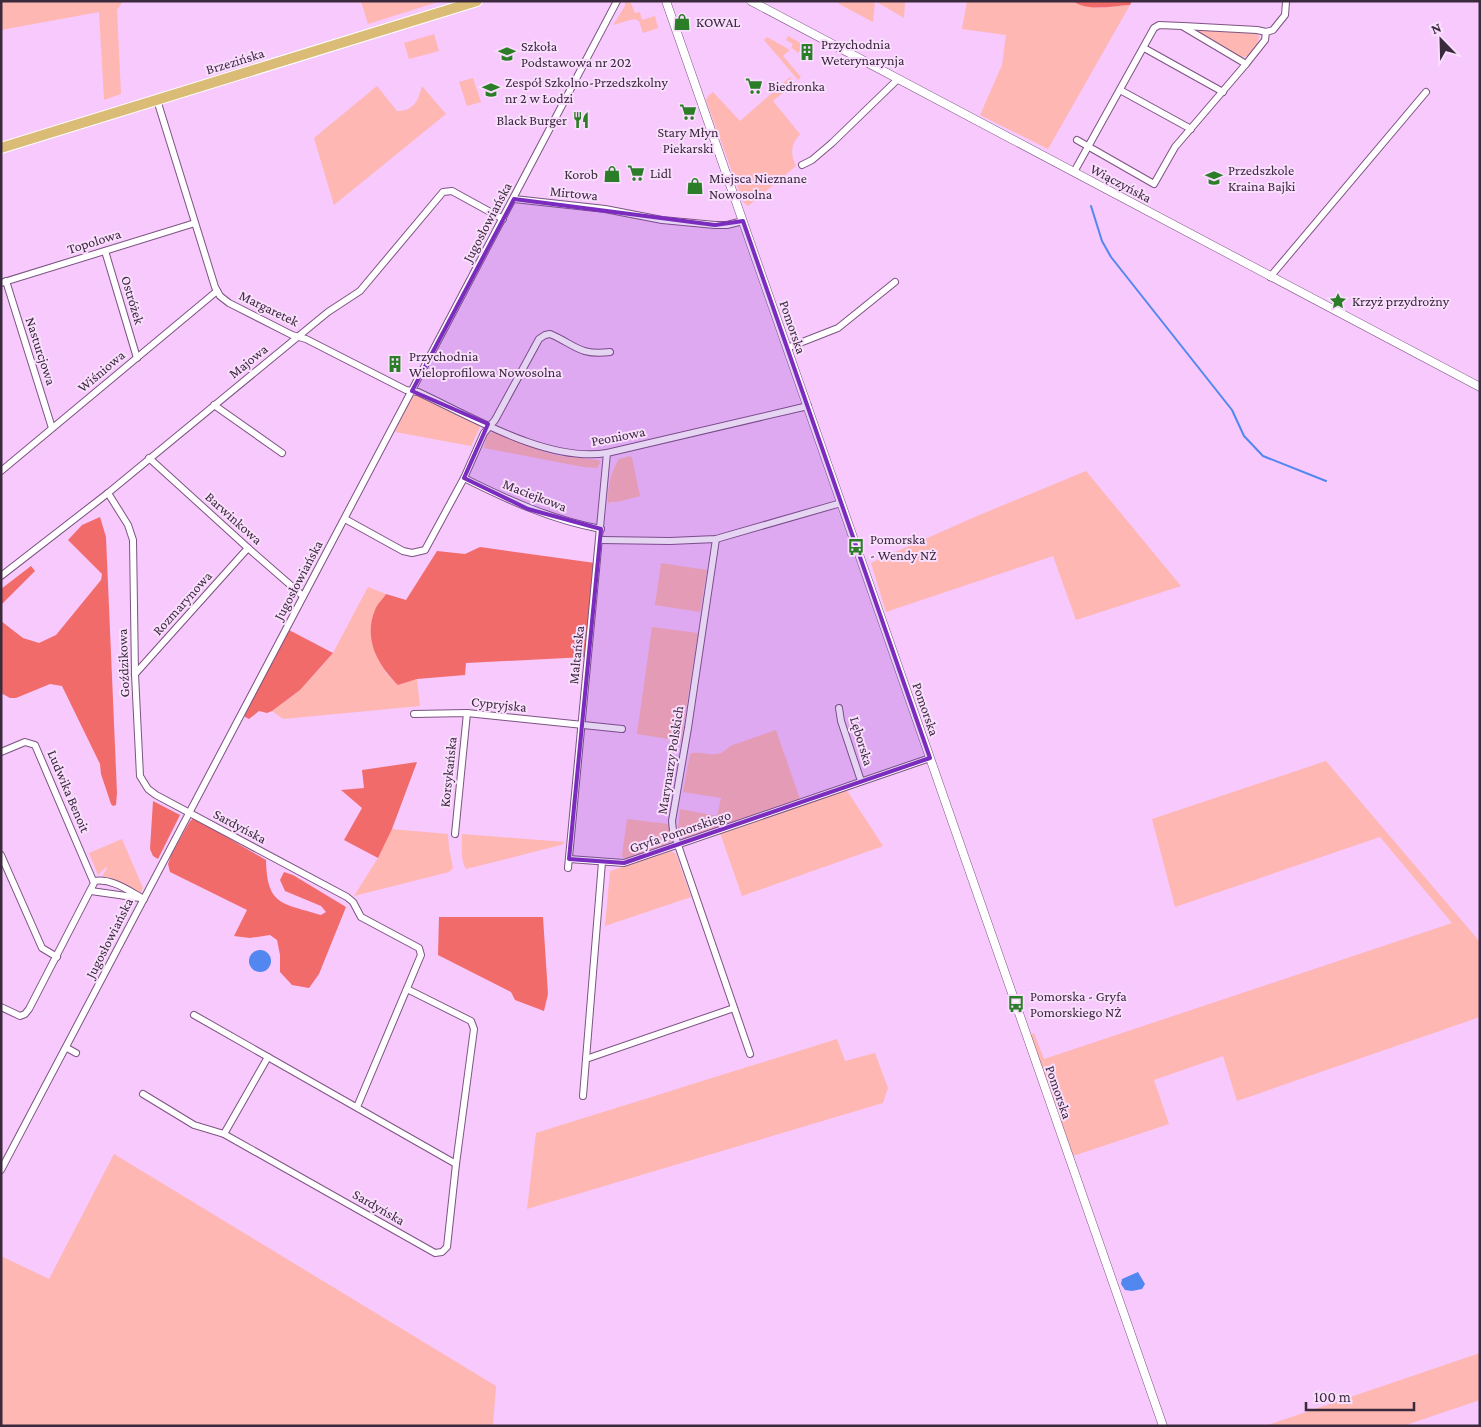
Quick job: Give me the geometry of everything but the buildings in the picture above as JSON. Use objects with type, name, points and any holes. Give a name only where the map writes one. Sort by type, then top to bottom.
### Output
[{"type":"main road","name":"Brzezińska","points":[[1,148],[477,1]]},
{"type":"street","name":"Jugosłowiańska","points":[[1,1170],[617,1]]},
{"type":"street","name":"Pomorska","points":[[666,1],[1162,1426]]},
{"type":"street","name":"Wiączyńska","points":[[751,1],[1480,388]]},
{"type":"street","points":[[1074,172],[1154,28],[1159,25],[1266,32],[1273,30],[1286,15],[1286,2]]},
{"type":"street","points":[[1182,26],[1246,64]]},
{"type":"street","points":[[1077,140],[1154,184],[1172,152],[1265,40],[1266,32]]},
{"type":"street","points":[[1144,48],[1223,92]]},
{"type":"street","points":[[802,165],[812,160],[832,143],[898,79]]},
{"type":"street","points":[[1120,90],[1191,129]]},
{"type":"street","points":[[1270,277],[1426,92]]},
{"type":"street","points":[[156,100],[217,291]]},
{"type":"street","name":"Majowa","points":[[1,576],[108,493],[334,306],[360,291],[443,192],[452,191],[503,219]]},
{"type":"street","name":"Mirtowa","points":[[514,199],[632,213],[662,220],[714,225],[727,225],[743,221]]},
{"type":"street","name":"Topolowa","points":[[4,282],[195,223]]},
{"type":"street","name":"Ostróżek","points":[[105,251],[132,338],[136,358]]},
{"type":"street","name":"Nasturcjowa","points":[[4,282],[52,428]]},
{"type":"street","points":[[787,348],[838,328],[895,282]]},
{"type":"street","name":"Margaretek","points":[[217,291],[229,303],[306,339],[406,390],[412,391]]},
{"type":"street","name":"Wiśniowa","points":[[1,470],[217,291]]},
{"type":"street","points":[[344,519],[403,551],[412,554],[424,550],[464,478],[484,433],[495,420],[539,339],[550,334],[585,352],[610,352]]},
{"type":"street","name":"Peoniowa","points":[[412,391],[539,446],[558,452],[582,455],[607,453],[808,406]]},
{"type":"street","points":[[214,405],[282,453]]},
{"type":"street","name":"Maltańska","points":[[568,868],[607,453]]},
{"type":"street","name":"Barwinkowa","points":[[149,458],[303,596]]},
{"type":"street","name":"Maciejkowa","points":[[464,478],[545,515],[601,530]]},
{"type":"street","name":"Goździkowa","points":[[108,493],[128,524],[134,540],[135,674],[141,778],[150,792],[189,813]]},
{"type":"street","points":[[600,540],[670,541],[716,539],[841,503]]},
{"type":"street","name":"Marynarzy Polskich","points":[[716,539],[672,821],[678,845],[750,1054]]},
{"type":"street","name":"Rozmarynowa","points":[[135,674],[248,548]]},
{"type":"street","name":"Lęborska","points":[[839,708],[841,721],[861,781]]},
{"type":"street","name":"Cypryjska","points":[[414,714],[467,713],[622,730]]},
{"type":"street","name":"Korsykańska","points":[[455,834],[467,713]]},
{"type":"street","name":"Ludwika Benoit","points":[[1,752],[25,742],[35,745],[94,881]]},
{"type":"street","name":"Gryfa Pomorskiego","points":[[602,862],[624,863],[930,758]]},
{"type":"street","name":"Sardyńska","points":[[189,813],[347,897],[353,902],[361,917],[419,948],[421,955],[357,1107]]},
{"type":"street","points":[[1,854],[42,948],[57,957]]},
{"type":"street","points":[[569,859],[602,862],[583,1096]]},
{"type":"street","points":[[1,1007],[16,1015],[22,1015],[27,1012],[92,891],[94,881],[110,882],[144,899]]},
{"type":"street","points":[[92,891],[144,899]]},
{"type":"street","name":"Sardyńska","points":[[143,1094],[194,1125],[224,1134],[435,1253],[442,1252],[448,1247],[456,1164],[474,1029],[471,1021],[407,988]]},
{"type":"street","points":[[586,1060],[734,1008]]},
{"type":"street","points":[[194,1015],[456,1164]]},
{"type":"street","points":[[66,1048],[76,1053]]},
{"type":"street","points":[[224,1134],[268,1057]]},
{"type":"highlighted area","points":[[514,199],[715,225],[743,221],[930,758],[624,863],[569,859],[601,529],[528,509],[464,478],[488,424],[412,391]]},
{"type":"shaded area","points":[[1,1],[123,1],[117,10],[121,94],[104,100],[99,12],[1,30]]},
{"type":"shaded area","points":[[361,1],[441,1],[368,24]]},
{"type":"shaded area","points":[[625,1],[630,1],[635,13],[640,12],[642,20],[655,16],[658,28],[643,33],[639,21],[634,19],[613,25],[625,6]]},
{"type":"shaded area","points":[[839,1],[875,1],[873,22],[839,4]]},
{"type":"shaded area","points":[[875,1],[905,1],[904,18]]},
{"type":"shaded area","points":[[967,1],[1072,1],[1097,8],[1130,5],[1048,149],[980,115],[1002,65],[1006,35],[962,29]]},
{"type":"shaded area","points":[[1073,1],[1132,1],[1130,5],[1093,7]]},
{"type":"shaded area","points":[[1201,29],[1255,32],[1259,37],[1253,51],[1248,56],[1241,57],[1201,34],[1199,32]]},
{"type":"shaded area","points":[[434,34],[439,51],[409,59],[404,43]]},
{"type":"shaded area","points":[[788,36],[804,45],[798,53],[792,48],[790,50],[793,44],[786,40]]},
{"type":"shaded area","points":[[767,37],[790,50],[783,56],[801,77],[798,80],[764,40]]},
{"type":"shaded area","points":[[790,77],[795,83],[773,101],[800,134],[792,149],[796,166],[748,206],[743,202],[706,100],[713,92],[740,121]]},
{"type":"shaded area","points":[[473,78],[481,102],[467,106],[459,82]]},
{"type":"shaded area","points":[[377,86],[397,111],[403,111],[414,104],[422,86],[446,114],[334,205],[314,138]]},
{"type":"shaded area","points":[[415,395],[479,424],[480,427],[471,446],[395,432],[411,398]]},
{"type":"shaded area","points":[[493,432],[547,453],[599,460],[600,463],[597,468],[583,467],[484,448],[487,435]]},
{"type":"shaded area","points":[[630,456],[640,496],[617,502],[609,502],[608,506],[608,494],[613,470],[619,459]]},
{"type":"shaded area","points":[[1086,471],[1181,586],[1076,620],[1053,556],[886,612],[871,563],[977,516]]},
{"type":"shaded area","points":[[100,517],[106,537],[117,793],[116,805],[113,806],[101,774],[100,764],[62,686],[50,684],[16,698],[10,698],[1,693],[1,621],[23,638],[39,643],[56,635],[101,580],[102,574],[68,540],[82,525]]},
{"type":"shaded area","points":[[480,547],[595,563],[585,657],[466,663],[465,675],[417,679],[398,685],[384,669],[374,651],[371,631],[377,606],[386,594],[406,600],[437,551],[465,554]]},
{"type":"shaded area","points":[[661,563],[707,570],[700,612],[655,605]]},
{"type":"shaded area","points":[[31,566],[35,571],[1,605],[1,589]]},
{"type":"shaded area","points":[[368,587],[386,594],[375,610],[386,673],[398,685],[417,679],[420,706],[283,719],[272,711],[300,690],[333,653]]},
{"type":"shaded area","points":[[652,627],[698,633],[681,741],[637,734]]},
{"type":"shaded area","points":[[289,630],[333,653],[300,690],[272,711],[267,713],[259,711],[249,719],[245,717],[245,714]]},
{"type":"shaded area","points":[[776,730],[800,799],[683,839],[678,828],[680,809],[717,816],[721,798],[683,792],[690,754],[720,753],[730,746]]},
{"type":"shaded area","points":[[1326,761],[1480,942],[1480,1017],[1237,1101],[1223,1056],[1154,1080],[1169,1124],[1073,1156],[1031,1035],[1034,1033],[1044,1059],[1452,923],[1380,837],[1175,907],[1152,819]]},
{"type":"shaded area","points":[[417,762],[392,829],[378,858],[344,840],[362,808],[341,790],[364,788],[362,770]]},
{"type":"shaded area","points":[[846,789],[883,846],[742,896],[720,833]]},
{"type":"shaded area","points":[[153,801],[180,815],[158,859],[153,856],[150,849]]},
{"type":"shaded area","points":[[194,818],[266,860],[270,886],[279,900],[296,908],[321,915],[326,912],[321,906],[285,891],[280,880],[284,872],[293,875],[346,907],[319,974],[309,988],[292,985],[280,972],[280,955],[277,940],[270,935],[250,938],[234,936],[247,910],[170,872],[168,864],[171,855],[190,821]]},
{"type":"shaded area","points":[[627,819],[668,824],[672,839],[670,843],[629,858],[623,858]]},
{"type":"shaded area","points":[[391,829],[448,834],[453,868],[449,872],[354,896],[378,858]]},
{"type":"shaded area","points":[[462,834],[565,842],[561,845],[466,869],[462,856]]},
{"type":"shaded area","points":[[122,839],[143,888],[141,893],[102,876],[107,869],[106,867],[98,875],[89,853]]},
{"type":"shaded area","points":[[671,851],[676,854],[691,897],[605,926],[610,871]]},
{"type":"shaded area","points":[[439,917],[543,917],[548,994],[544,1011],[515,1000],[511,992],[438,955]]},
{"type":"shaded area","points":[[837,1039],[845,1061],[875,1053],[888,1088],[883,1103],[527,1209],[536,1133]]},
{"type":"shaded area","points":[[114,1154],[496,1386],[493,1426],[1,1426],[1,1256],[49,1279]]},
{"type":"shaded area","points":[[1480,1353],[1480,1400],[1403,1426],[1265,1426]]},
{"type":"water","points":[[260,950],[268,953],[271,961],[268,969],[260,972],[252,969],[249,961],[252,953]]},
{"type":"water","points":[[1138,1272],[1145,1284],[1142,1289],[1125,1290],[1121,1284],[1122,1279]]},
{"type":"waterway","points":[[1091,206],[1102,241],[1111,257],[1232,410],[1244,436],[1263,456],[1326,481]]},
{"type":"place","name":"KOWAL","points":[[682,22]]},
{"type":"place","name":"Przychodnia Weterynarynja","points":[[807,52]]},
{"type":"place","name":"Szkoła Podstawowa nr 202","points":[[507,54]]},
{"type":"place","name":"Biedronka","points":[[754,86]]},
{"type":"place","name":"Zespół Szkolno-Przedszkolny nr 2 w Łodzi","points":[[491,90]]},
{"type":"place","name":"Stary Młyn Piekarski","points":[[688,112]]},
{"type":"place","name":"Black Burger","points":[[581,120]]},
{"type":"place","name":"Lidl","points":[[636,173]]},
{"type":"place","name":"Korob","points":[[612,174]]},
{"type":"place","name":"Przedszkole Kraina Bajki","points":[[1214,178]]},
{"type":"place","name":"Miejsca Nieznane Nowosolna","points":[[695,186]]},
{"type":"place","name":"Krzyż przydrożny","points":[[1338,301]]},
{"type":"place","name":"Przychodnia Wieloprofilowa Nowosolna","points":[[395,364]]},
{"type":"place","name":"Pomorska - Wendy NŻ","points":[[856,547]]},
{"type":"place","name":"Pomorska - Gryfa Pomorskiego NŻ","points":[[1016,1004]]}]
